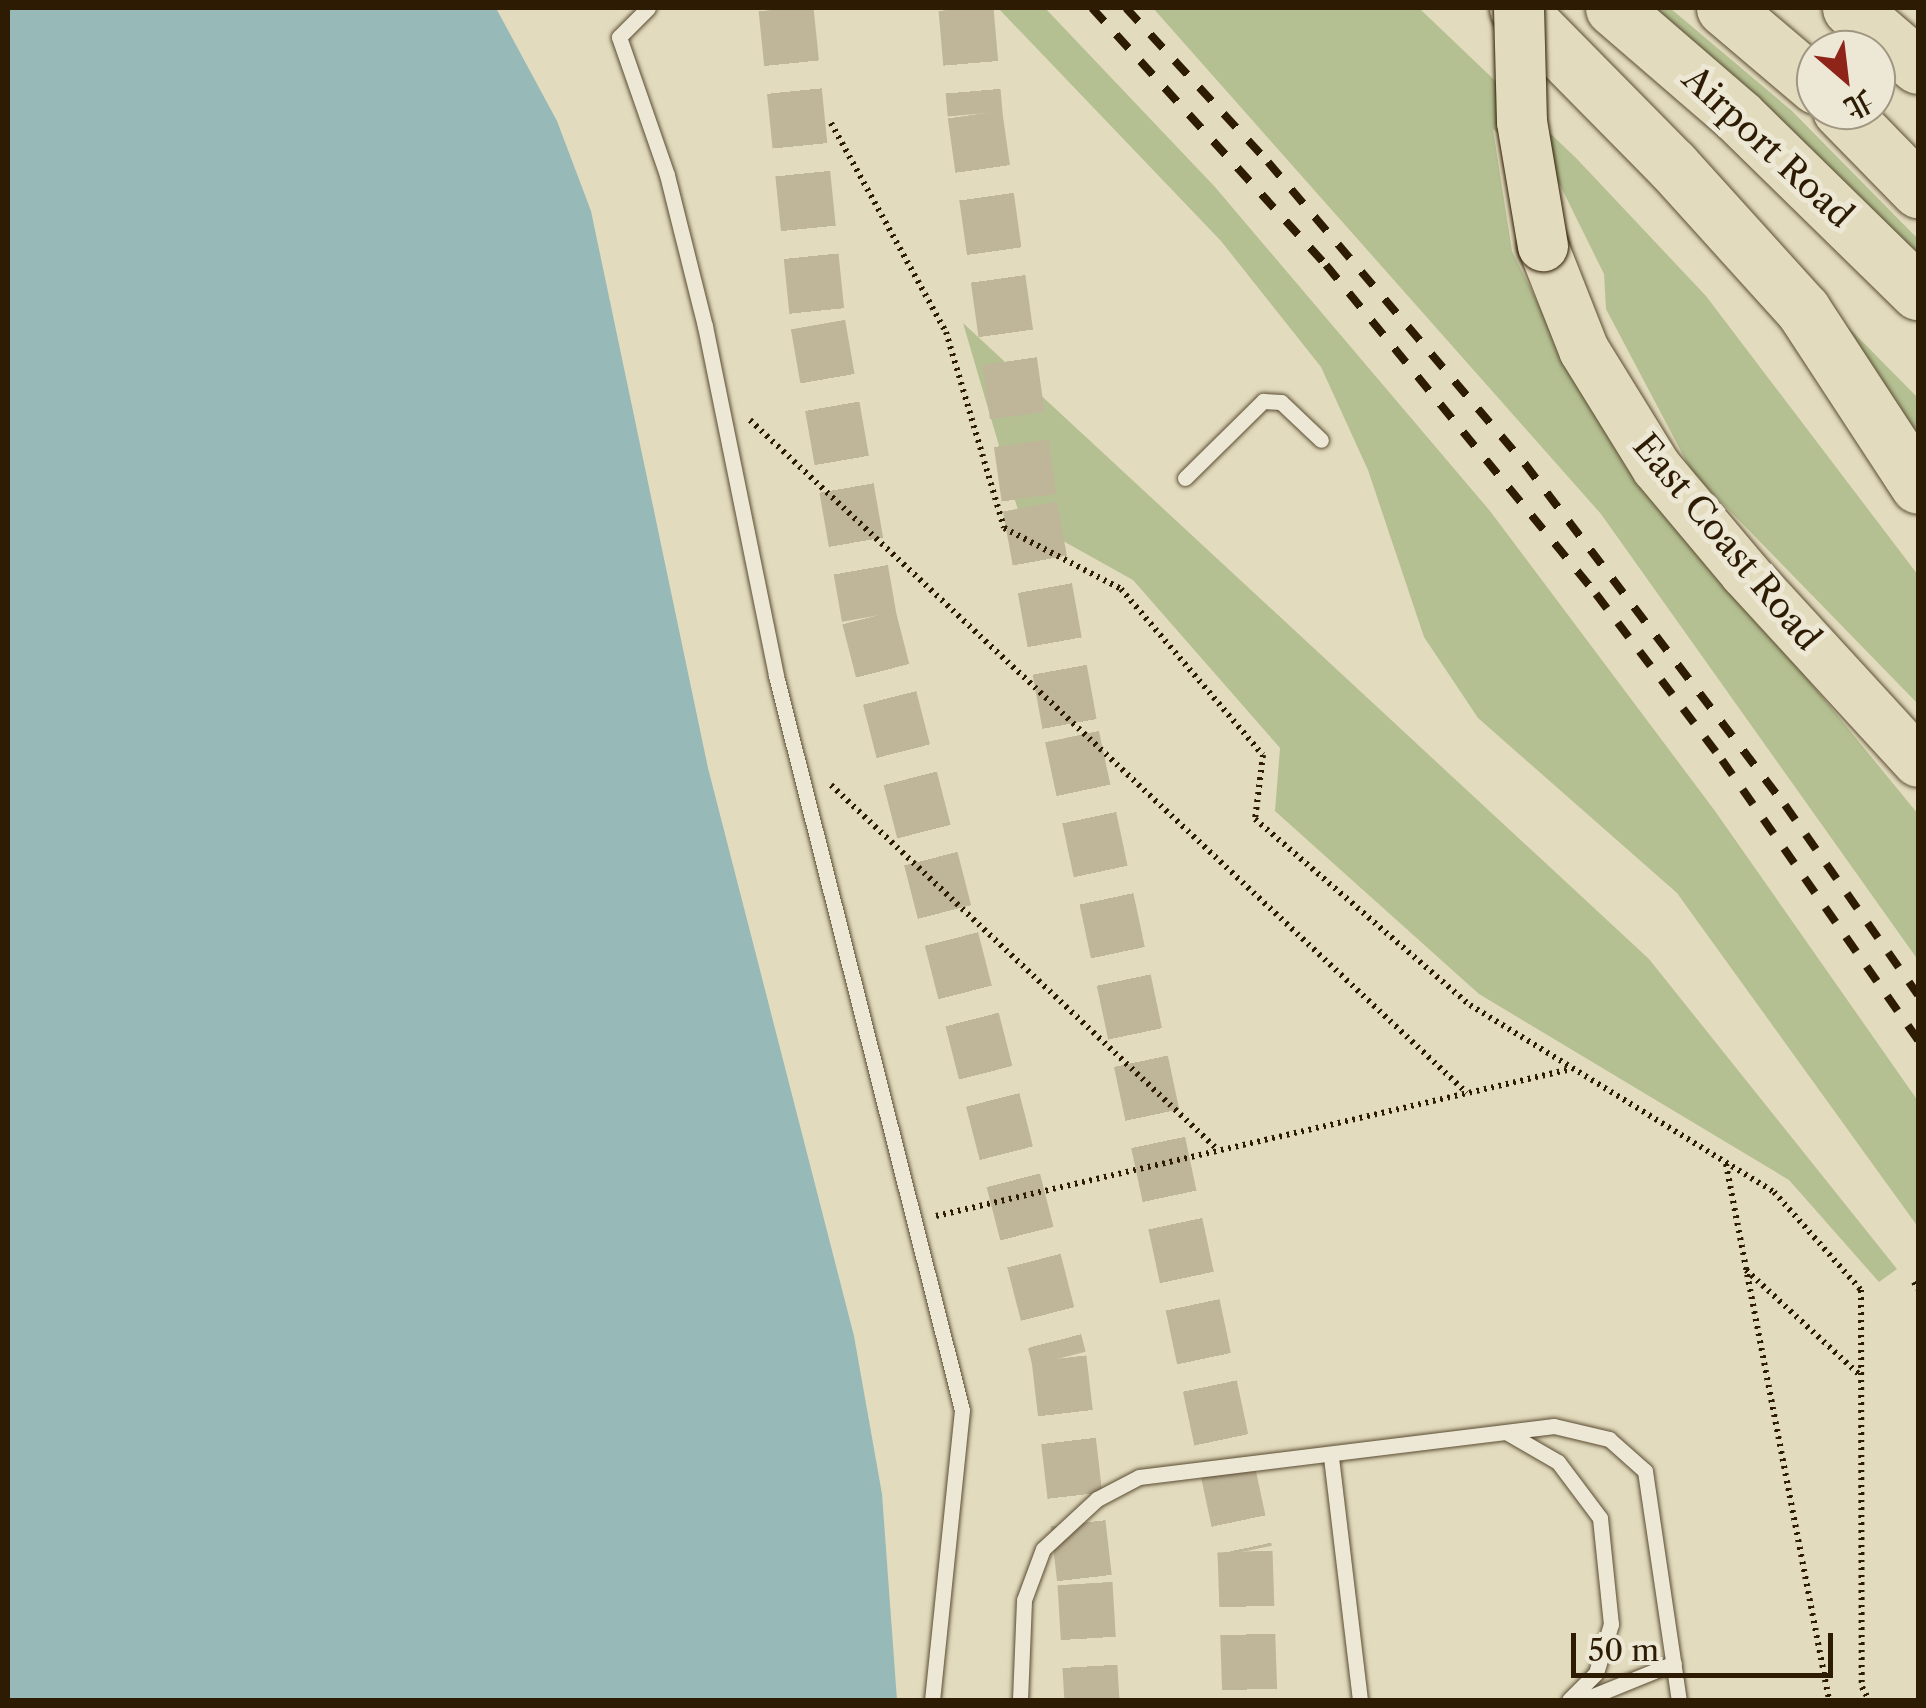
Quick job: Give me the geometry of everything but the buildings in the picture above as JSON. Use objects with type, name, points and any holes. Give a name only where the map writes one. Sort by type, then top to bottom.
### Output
[{"type":"highway","points":[[1518,8],[1672,165],[1793,298],[1918,486]]},
{"type":"highway","name":"Airport Road","points":[[1614,8],[1738,116],[1918,292]]},
{"type":"highway","name":"Airport Road","points":[[1724,8],[1796,69]]},
{"type":"highway","points":[[1850,8],[1918,66]]},
{"type":"highway","name":"Airport Road","points":[[1860,130],[1918,190]]},
{"type":"main road","name":"East Coast Road","points":[[1518,8],[1522,122],[1543,246],[1584,350],[1657,468],[1745,573],[1918,762]]},
{"type":"lane","points":[[648,8],[619,37],[667,175],[719,392],[776,676],[962,1410],[932,1700]]},
{"type":"lane","points":[[1186,478],[1263,401],[1281,402],[1320,440]]},
{"type":"lane","points":[[1020,1700],[1024,1600],[1043,1549],[1063,1526],[1097,1499],[1139,1477],[1189,1468],[1331,1457],[1554,1426],[1610,1439],[1645,1471],[1678,1700]]},
{"type":"lane","points":[[1506,1432],[1558,1462],[1600,1518],[1611,1624],[1596,1673],[1569,1700]]},
{"type":"lane","points":[[1331,1457],[1360,1700]]},
{"type":"lane","points":[[1582,1700],[1674,1663]]},
{"type":"path","points":[[830,123],[946,332],[1004,528],[1120,589],[1134,604],[1262,754],[1255,819],[1470,1005],[1774,1192],[1861,1290],[1862,1687],[1869,1700]]},
{"type":"path","points":[[719,392],[1467,1093]]},
{"type":"path","points":[[796,751],[1219,1150]]},
{"type":"path","points":[[916,1221],[1572,1069]]},
{"type":"path","points":[[1726,1163],[1829,1700]]},
{"type":"path","points":[[1746,1270],[1862,1377]]},
{"type":"green space","points":[[998,8],[1045,8],[1215,187],[1490,511],[1715,811],[1918,1101],[1918,1227],[1677,893],[1478,718],[1424,637],[1368,470],[1321,367],[1221,241]]},
{"type":"green space","points":[[1153,8],[1419,8],[1577,159],[1706,296],[1918,575],[1918,704],[1692,472],[1606,309],[1604,274],[1558,181],[1493,129],[1512,251],[1586,401],[1662,501],[1918,814],[1918,960],[1601,514]]},
{"type":"green space","points":[[1642,8],[1670,8],[1792,111],[1796,115],[1796,130],[1811,130],[1918,239],[1918,263]]},
{"type":"green space","points":[[963,323],[1649,959],[1897,1269],[1879,1282],[1789,1180],[1479,994],[1275,811],[1280,748],[1133,580],[1020,517]]},
{"type":"green space","points":[[1845,324],[1918,398],[1918,436]]},
{"type":"water","points":[[8,8],[496,8],[557,121],[591,211],[708,768],[854,1336],[882,1494],[897,1700],[8,1700]]},
{"type":"tunnel","points":[[786,8],[818,324],[869,617],[1059,1358],[1085,1583],[1092,1700]]},
{"type":"tunnel","points":[[966,8],[975,114],[1030,506],[1072,736],[1245,1551],[1250,1700]]},
{"type":"railway","points":[[1092,8],[1326,265],[1596,594],[1722,760],[1918,1040]]},
{"type":"railway","points":[[1126,8],[1268,162],[1525,464],[1785,805],[1918,995]]}]
